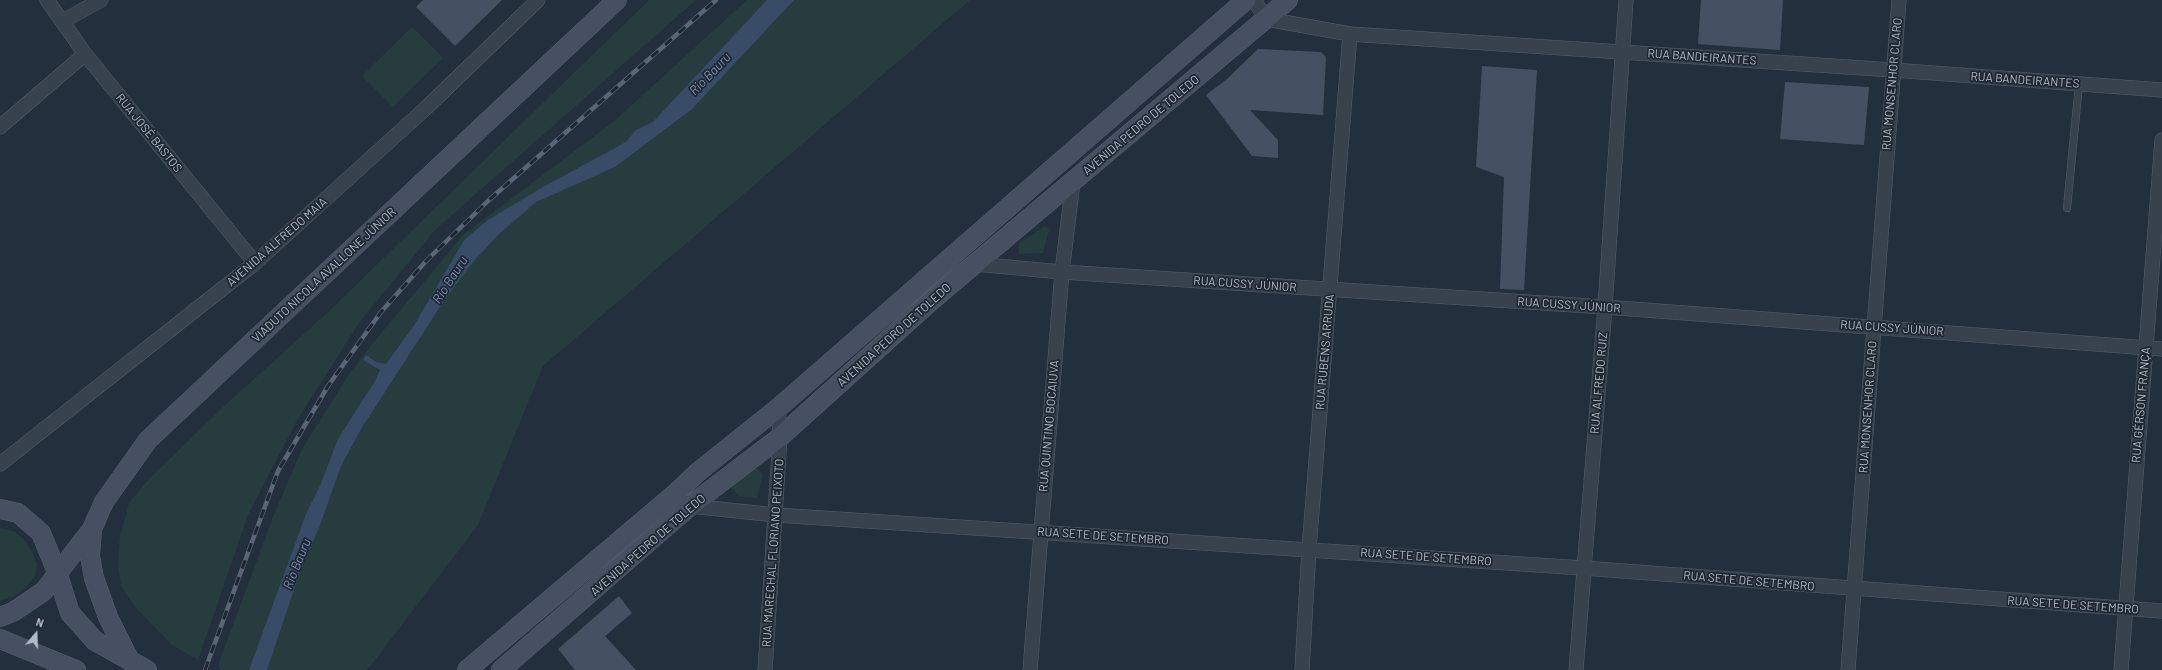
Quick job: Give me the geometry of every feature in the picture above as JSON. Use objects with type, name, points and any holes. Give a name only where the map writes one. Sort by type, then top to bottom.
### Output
[{"type":"main road","name":"VIADUTO NICOLA AVALLONE JÚNIOR","points":[[0,617],[13,612],[44,591],[57,572],[92,529],[104,502],[148,440],[617,0]]},
{"type":"main road","name":"AVENIDA PEDRO DE TOLEDO","points":[[467,670],[567,583],[676,493],[698,472],[778,408],[1246,0]]},
{"type":"main road","name":"AVENIDA PEDRO DE TOLEDO","points":[[501,670],[690,506],[780,437],[932,300],[1288,0]]},
{"type":"main road","points":[[919,284],[932,300]]},
{"type":"main road","points":[[0,509],[18,513],[41,533],[57,572],[70,612],[95,641],[146,670]]},
{"type":"main road","points":[[92,529],[90,556],[94,578],[108,617],[129,659]]},
{"type":"main road","points":[[0,639],[76,670]]},
{"type":"street","name":"RUA JOSÉ BASTOS","points":[[47,0],[85,54],[255,264]]},
{"type":"street","points":[[63,21],[101,0]]},
{"type":"street","name":"AVENIDA ALFREDO MAIA","points":[[0,464],[255,264],[426,108],[538,0]]},
{"type":"street","points":[[1254,0],[1266,19]]},
{"type":"street","name":"RUA ALFREDO RUIZ","points":[[1576,670],[1605,307],[1626,0]]},
{"type":"street","name":"RUA MONSENHOR CLARO","points":[[1848,670],[1899,0]]},
{"type":"street","name":"RUA BANDEIRANTES","points":[[1266,19],[1350,34],[1622,51],[2162,90]]},
{"type":"street","name":"RUA RUBENS ARRUDA","points":[[1302,670],[1309,549],[1350,34]]},
{"type":"street","points":[[0,127],[85,54]]},
{"type":"street","name":"RUA GÉRSON FRANÇA","points":[[2121,670],[2124,609],[2162,140]]},
{"type":"street","name":"RUA QUINTINO BOCAIUVA","points":[[1030,670],[1062,272],[1073,182]]},
{"type":"street","name":"RUA CUSSY JÚNIOR","points":[[975,264],[1062,272],[1605,307],[2162,349]]},
{"type":"street","name":"RUA MARECHAL FLORIANO PEIXOTO","points":[[765,670],[780,437],[778,408]]},
{"type":"street","points":[[676,493],[690,506]]},
{"type":"street","name":"RUA SETE DE SETEMBRO","points":[[690,506],[776,515],[1309,549],[2162,611]]},
{"type":"lane","points":[[2068,208],[2079,84]]},
{"type":"green space","points":[[649,0],[696,0],[435,230],[359,323],[296,422],[248,515],[198,660],[172,645],[135,607],[121,586],[118,564],[120,537],[129,503],[148,480],[223,407],[327,313]]},
{"type":"green space","points":[[747,0],[970,0],[543,366],[478,525],[369,668],[366,670],[221,670],[218,665],[273,517],[302,449],[349,374],[377,338],[463,235],[613,122]]},
{"type":"green space","points":[[412,27],[443,58],[393,107],[362,76]]},
{"type":"green space","points":[[1045,226],[1049,230],[1043,253],[1019,254],[1018,244]]},
{"type":"green space","points":[[754,465],[763,474],[757,498],[740,497],[731,488]]},
{"type":"green space","points":[[0,528],[15,532],[24,539],[37,564],[35,577],[26,587],[13,597],[0,601]]},
{"type":"water","name":"Rio Bauru","points":[[767,0],[794,0],[692,109],[615,167],[536,202],[498,235],[473,262],[445,299],[361,429],[341,466],[319,528],[301,569],[267,670],[249,670],[306,514],[320,486],[338,439],[375,381],[380,370],[363,360],[366,355],[376,362],[386,364],[415,324],[464,240],[488,220],[545,186],[626,142],[636,130],[653,122]]},
{"type":"building","points":[[423,0],[502,0],[455,46],[416,7]]},
{"type":"building","points":[[1701,0],[1783,0],[1780,50],[1698,44]]},
{"type":"building","points":[[1258,49],[1321,52],[1326,57],[1323,115],[1250,110],[1278,140],[1278,158],[1252,156],[1206,95],[1227,79]]},
{"type":"building","points":[[1482,66],[1537,70],[1524,290],[1500,289],[1504,177],[1476,167]]},
{"type":"building","points":[[1785,82],[1869,87],[1864,145],[1780,139]]},
{"type":"building","points":[[619,596],[632,613],[605,636],[636,670],[575,670],[558,649]]},
{"type":"railway","points":[[205,670],[278,471],[328,386],[381,312],[427,260],[489,200],[716,0]]}]
